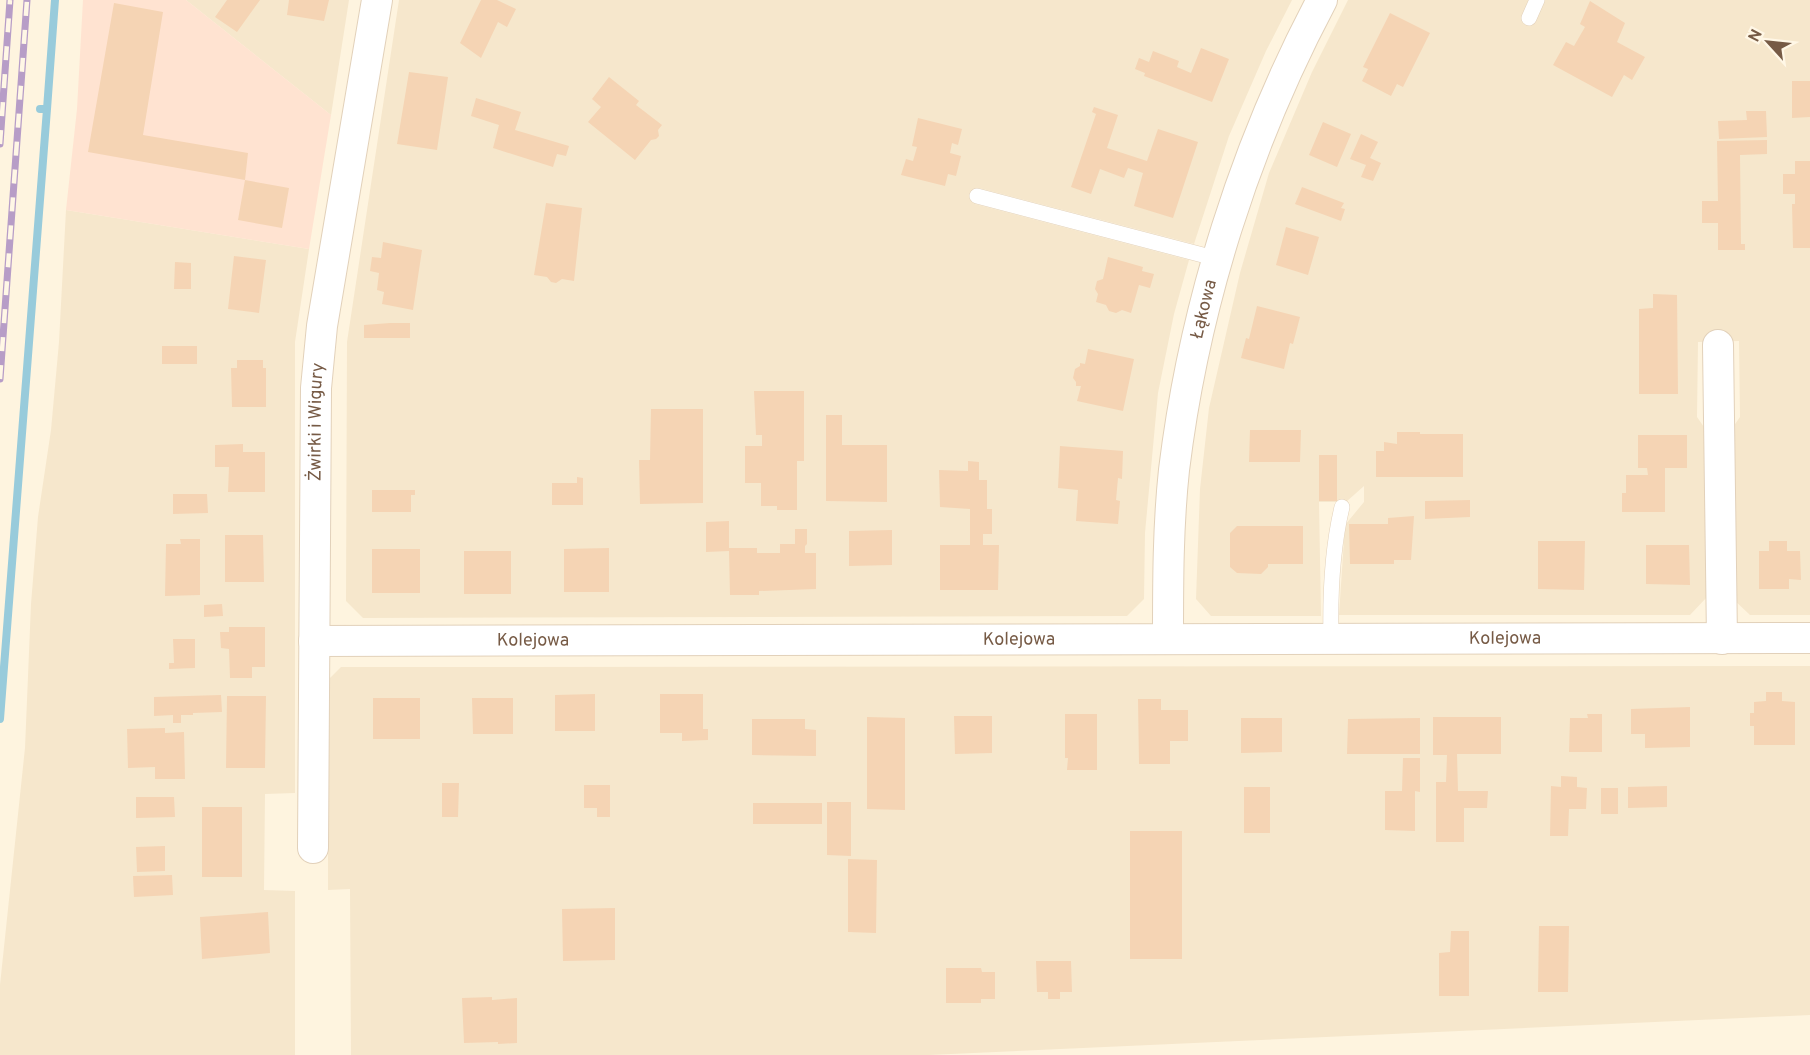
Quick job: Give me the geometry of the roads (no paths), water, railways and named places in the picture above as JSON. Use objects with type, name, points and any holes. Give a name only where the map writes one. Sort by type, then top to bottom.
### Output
[{"type":"street","name":"Żwirki i Wigury","points":[[313,848],[316,388],[321,336],[377,0]]},
{"type":"street","name":"Łąkowa","points":[[1168,638],[1167,559],[1174,471],[1199,331],[1218,259],[1261,128],[1298,44],[1322,0]]},
{"type":"street","points":[[1718,345],[1722,639]]},
{"type":"street","name":"Kolejowa","points":[[315,641],[1810,638]]},
{"type":"lane","points":[[1529,18],[1537,0]]},
{"type":"lane","points":[[977,196],[1218,259]]},
{"type":"lane","points":[[1331,638],[1330,615],[1335,536],[1342,507]]},
{"type":"waterway","points":[[47,109],[55,0]]},
{"type":"waterway","points":[[0,719],[47,109],[40,109]]},
{"type":"railway","points":[[0,144],[10,0]]},
{"type":"railway","points":[[0,379],[27,0]]}]
